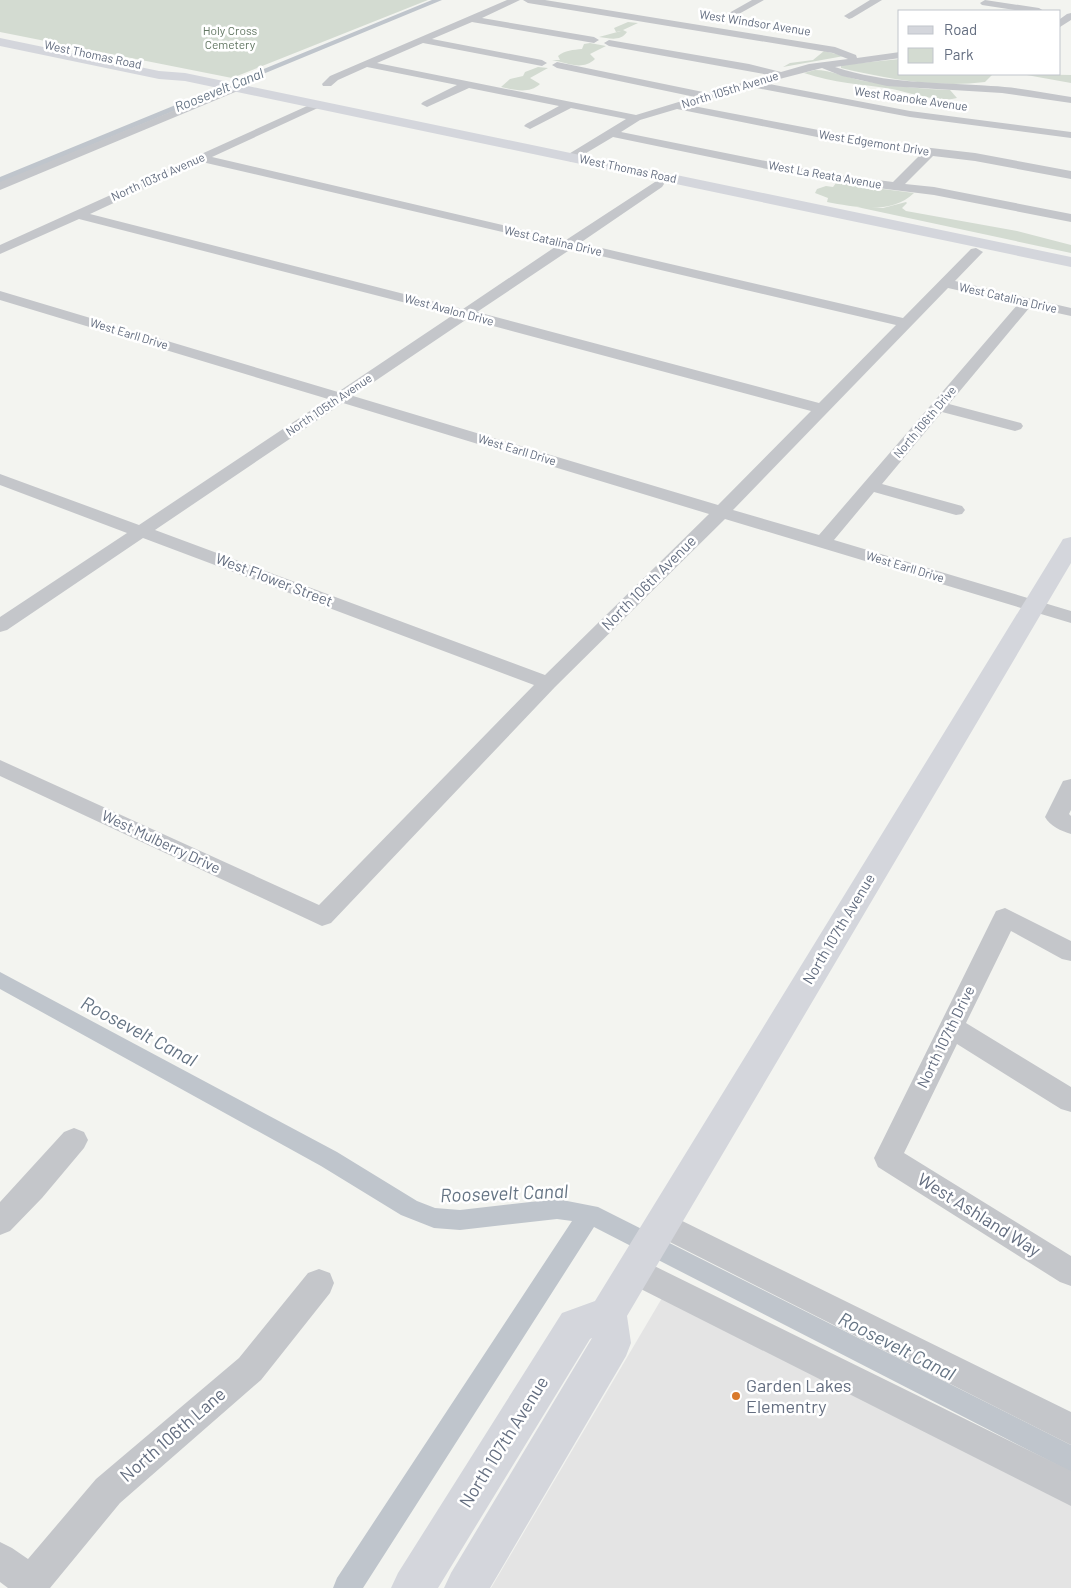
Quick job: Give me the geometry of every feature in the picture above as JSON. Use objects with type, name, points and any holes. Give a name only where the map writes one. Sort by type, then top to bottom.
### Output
[{"type":"main road","name":"West Thomas Road","points":[[0,36],[168,71],[185,77],[236,88],[1071,262]]},
{"type":"main road","name":"West Thomas Road","points":[[0,42],[159,75],[185,77]]},
{"type":"main road","name":"North 107th Avenue","points":[[413,1588],[576,1326],[608,1314],[1071,544]]},
{"type":"main road","points":[[466,1588],[612,1343],[608,1314]]},
{"type":"street","points":[[328,84],[334,78],[515,0]]},
{"type":"street","name":"West Windsor Avenue","points":[[528,0],[835,50],[857,60]]},
{"type":"street","points":[[734,13],[759,0]]},
{"type":"street","points":[[848,16],[877,0]]},
{"type":"street","points":[[984,4],[1031,10]]},
{"type":"street","points":[[471,18],[594,40],[604,39],[610,41],[609,43],[749,67],[779,74]]},
{"type":"street","points":[[421,40],[542,62],[554,62],[558,63],[558,66],[708,96]]},
{"type":"street","name":"North 105th Avenue","points":[[571,158],[636,118],[779,74],[821,65],[898,55]]},
{"type":"street","points":[[366,64],[636,118]]},
{"type":"street","points":[[821,65],[844,73],[887,82],[1014,91],[1071,100]]},
{"type":"street","points":[[427,104],[468,84]]},
{"type":"street","name":"West Roanoke Avenue","points":[[748,84],[910,114],[1071,135]]},
{"type":"street","points":[[0,186],[236,88]]},
{"type":"street","name":"North 103rd Avenue","points":[[0,250],[316,104]]},
{"type":"street","points":[[530,126],[570,104]]},
{"type":"street","name":"West Edgemont Drive","points":[[678,106],[887,147],[975,157],[1071,175]]},
{"type":"street","name":"West La Reata Avenue","points":[[609,133],[838,179],[934,191],[1071,218]]},
{"type":"street","points":[[896,186],[930,152]]},
{"type":"street","name":"West Catalina Drive","points":[[201,158],[906,324]]},
{"type":"street","name":"North 105th Avenue","points":[[0,626],[658,184]]},
{"type":"street","name":"West Avalon Drive","points":[[76,214],[467,314],[822,409]]},
{"type":"street","name":"North 106th Avenue","points":[[322,916],[548,683],[721,512],[976,252]]},
{"type":"street","name":"West Catalina Drive","points":[[944,283],[1071,312]]},
{"type":"street","name":"West Earll Drive","points":[[0,295],[1071,617]]},
{"type":"street","name":"North 106th Drive","points":[[823,542],[1027,302]]},
{"type":"street","points":[[938,406],[1015,426]]},
{"type":"street","name":"West Flower Street","points":[[0,479],[548,683]]},
{"type":"street","points":[[871,486],[956,510]]},
{"type":"street","name":"West Mulberry Drive","points":[[0,767],[322,916]]},
{"type":"street","points":[[1063,821],[1071,786]]},
{"type":"street","name":"North 107th Drive","points":[[888,1158],[1005,917],[1071,952]]},
{"type":"street","points":[[951,1027],[1071,1101]]},
{"type":"street","points":[[0,1222],[32,1190],[74,1140]]},
{"type":"street","name":"West Ashland Way","points":[[888,1158],[1071,1272]]},
{"type":"street","points":[[662,1224],[1071,1429]]},
{"type":"street","points":[[636,1267],[1071,1489]]},
{"type":"street","name":"North 106th Lane","points":[[29,1586],[108,1491],[250,1369],[319,1283]]},
{"type":"street","points":[[0,1560],[29,1586]]},
{"type":"shaded area","name":"Garden Lakes Elementry","points":[[665,1293],[1071,1499],[1071,1588],[491,1588]]},
{"type":"green space","name":"Holy Cross Cemetery","points":[[0,0],[428,0],[232,78],[0,32]]},
{"type":"green space","points":[[628,22],[638,23],[623,30],[627,32],[621,37],[614,39],[599,37],[621,31],[616,32],[614,28]]},
{"type":"green space","points":[[590,43],[606,46],[590,54],[595,59],[590,63],[575,65],[552,60],[560,60],[558,56],[561,54],[582,49],[584,44]]},
{"type":"green space","points":[[824,51],[844,56],[783,67],[790,63],[813,60]]},
{"type":"green space","points":[[898,59],[898,75],[992,75],[985,82],[967,84],[931,83],[877,76],[841,68],[841,65]]},
{"type":"green space","points":[[538,67],[548,68],[530,78],[540,84],[536,87],[522,90],[501,87],[510,79],[523,76],[525,72]]},
{"type":"green space","points":[[815,70],[827,71],[875,83],[950,90],[957,98],[934,98],[892,89],[826,79],[804,73]]},
{"type":"green space","points":[[1027,75],[1071,75],[1071,83]]},
{"type":"green space","points":[[836,183],[914,193],[905,200],[895,204],[872,208],[827,202],[828,198],[815,193],[817,189],[826,186],[833,187]]},
{"type":"green space","points":[[906,202],[902,208],[906,211],[1017,231],[1071,245],[1071,253],[857,207],[883,208]]},
{"type":"waterway","name":"Roosevelt Canal","points":[[0,180],[438,0]]},
{"type":"waterway","name":"Roosevelt Canal","points":[[0,980],[329,1159],[409,1208],[434,1218],[460,1220],[557,1209],[590,1214]]},
{"type":"waterway","points":[[347,1588],[590,1214]]},
{"type":"waterway","name":"Roosevelt Canal","points":[[590,1214],[1071,1459]]},
{"type":"place","name":"Garden Lakes Elementry","points":[[736,1396]]}]
